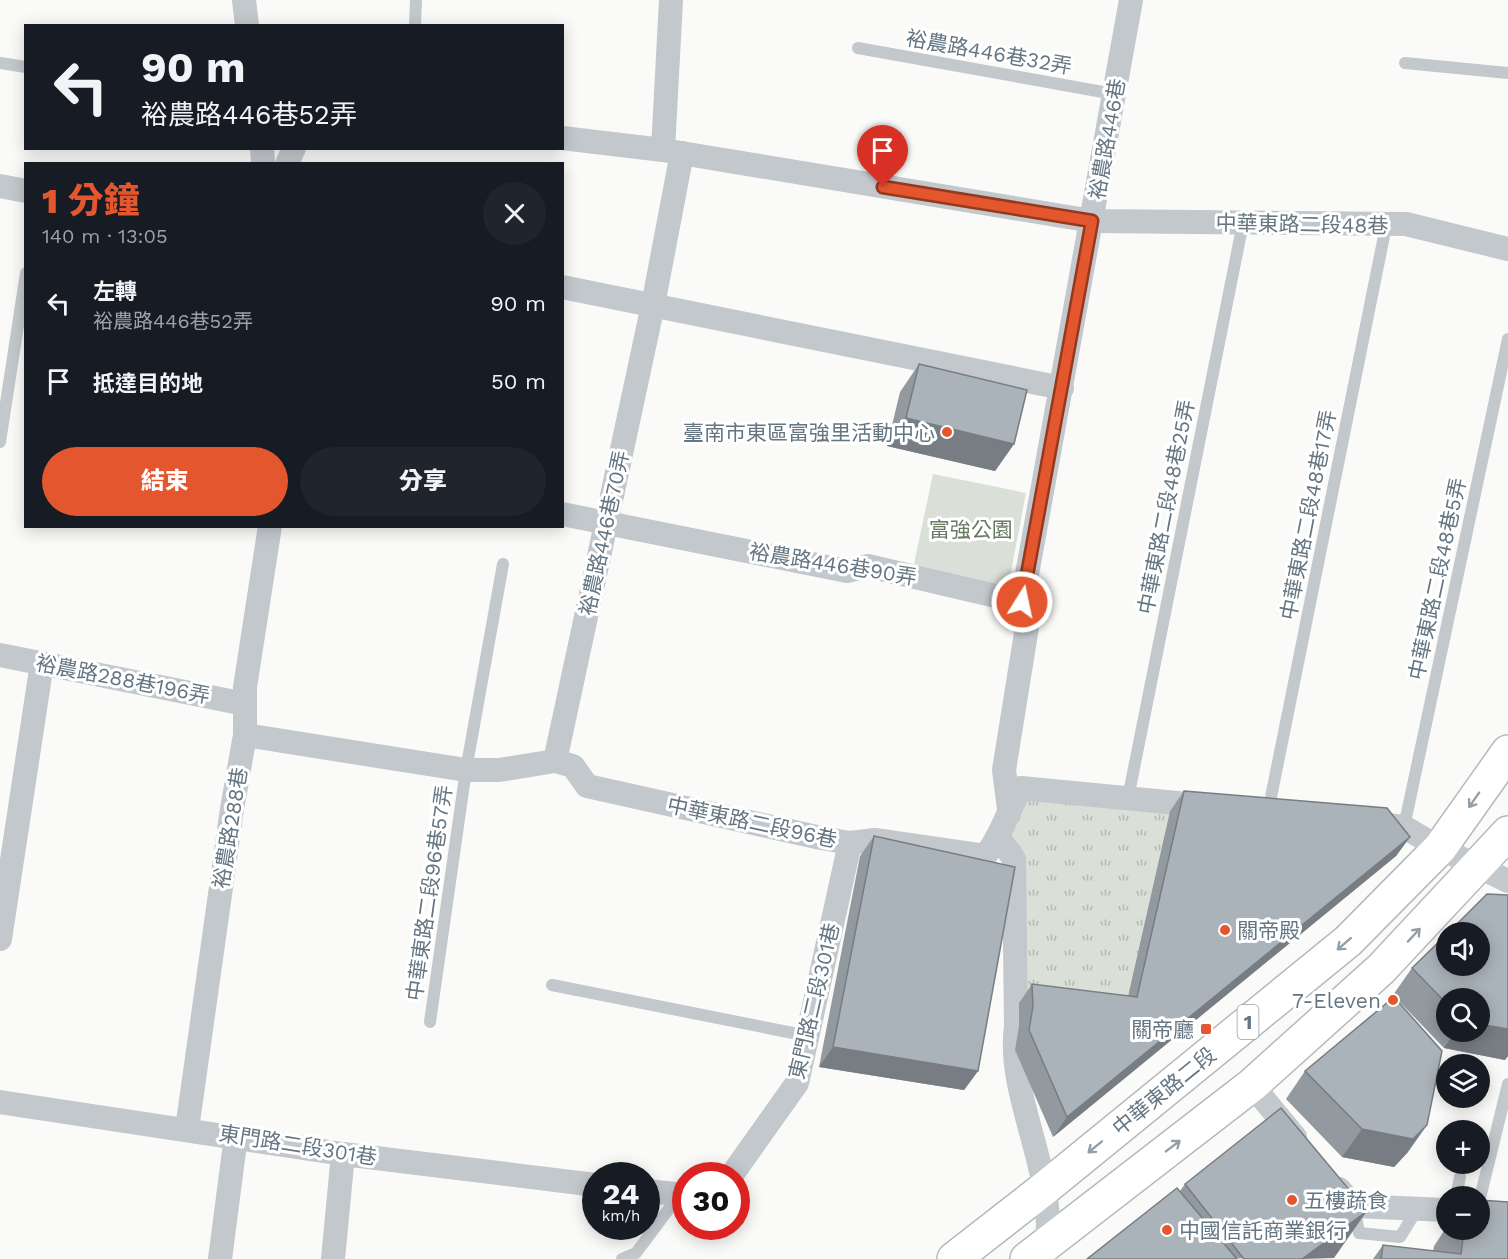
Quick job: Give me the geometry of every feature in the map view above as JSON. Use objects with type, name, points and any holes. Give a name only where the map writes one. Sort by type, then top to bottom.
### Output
[{"type":"main road","name":"中華東路二段","points":[[954,1259],[1046,1188],[1348,941],[1440,848],[1508,752]]},
{"type":"main road","name":"1","points":[[1040,1253],[1252,1086],[1381,969],[1508,833]]},
{"type":"street","points":[[244,0],[247,24]]},
{"type":"street","name":"裕農路446巷70弄","points":[[555,761],[653,305],[672,151],[671,0]]},
{"type":"street","name":"裕農路446巷","points":[[1009,809],[1004,770],[1027,627],[1022,602],[1131,0]]},
{"type":"street","name":"中華東路二段48巷","points":[[564,138],[672,151],[1092,221],[1386,226],[1406,224],[1508,249]]},
{"type":"street","points":[[0,186],[24,191]]},
{"type":"street","points":[[564,287],[1062,388]]},
{"type":"street","name":"裕農路446巷90弄","points":[[564,514],[847,571],[868,566],[1022,602]]},
{"type":"street","name":"裕農路288巷","points":[[187,1129],[232,809],[245,735],[245,687],[270,528]]},
{"type":"street","name":"裕農路288巷196弄","points":[[0,654],[245,704]]},
{"type":"street","points":[[0,939],[42,663]]},
{"type":"street","points":[[245,735],[466,770],[499,770],[555,761]]},
{"type":"street","name":"中華東路二段96巷","points":[[555,761],[573,766],[587,786],[850,843],[875,840],[985,856],[999,837],[1009,809],[1022,788],[1259,811]]},
{"type":"street","points":[[1347,821],[1404,827],[1440,848],[1508,881]]},
{"type":"street","points":[[999,837],[1014,859],[1016,1026],[1013,1050],[1046,1188],[1040,1253]]},
{"type":"street","name":"東門路二段301巷","points":[[741,1162],[798,1083],[850,843]]},
{"type":"street","points":[[1252,1086],[1354,1206],[1436,1209]]},
{"type":"street","name":"東門路二段301巷","points":[[0,1102],[343,1154],[582,1183]]},
{"type":"street","points":[[220,1259],[236,1136]]},
{"type":"street","points":[[333,1259],[343,1154]]},
{"type":"lane","points":[[415,24],[416,0]]},
{"type":"lane","name":"裕農路446巷32弄","points":[[858,48],[1114,94]]},
{"type":"lane","points":[[0,63],[24,67]]},
{"type":"lane","points":[[1405,63],[1508,73]]},
{"type":"lane","name":"中華東路二段48巷25弄","points":[[1128,798],[1243,223]]},
{"type":"lane","name":"中華東路二段48巷17弄","points":[[1259,811],[1386,226]]},
{"type":"lane","points":[[0,442],[24,286]]},
{"type":"lane","name":"中華東路二段48巷5弄","points":[[1404,827],[1508,339]]},
{"type":"lane","name":"中華東路二段96巷57弄","points":[[430,1022],[466,770],[503,564]]},
{"type":"lane","points":[[552,985],[808,1036]]},
{"type":"lane","points":[[1489,1186],[1508,1084]]},
{"type":"lane","points":[[1458,1186],[1460,1177]]},
{"type":"lane","points":[[622,1259],[636,1253],[672,1208]]},
{"type":"green space","name":"富強公園","points":[[933,474],[1026,493],[1008,587],[914,564]]},
{"type":"green space","points":[[1023,793],[1170,811],[1123,1017],[1019,1003],[1002,837]]},
{"type":"building","points":[[919,364],[1027,390],[1014,444],[906,418]]},
{"type":"building","name":"關帝殿","points":[[1184,791],[1387,808],[1410,837],[1067,1117],[1029,1030],[1033,1006],[1032,984],[1137,997]]},
{"type":"building","points":[[874,836],[1015,867],[978,1071],[833,1047]]},
{"type":"building","points":[[1487,894],[1508,895],[1508,1029],[1490,1026],[1490,988],[1436,988],[1436,993],[1412,968],[1436,945],[1436,976],[1490,976],[1490,922],[1459,922]]},
{"type":"building","points":[[1394,997],[1442,1051],[1441,1054],[1436,1054],[1436,1081],[1427,1125],[1413,1139],[1362,1129],[1305,1071]]},
{"type":"building","points":[[1281,1108],[1367,1211],[1302,1259],[1244,1259],[1185,1184]]},
{"type":"building","points":[[1177,1188],[1237,1259],[1087,1259]]},
{"type":"building","points":[[1490,1201],[1508,1202],[1508,1259],[1381,1259],[1383,1245],[1461,1254],[1463,1240],[1490,1240]]},
{"type":"place","name":"臺南市東區富強里活動中心","points":[[947,432]]},
{"type":"place","name":"關帝殿","points":[[1225,930]]},
{"type":"place","name":"7-Eleven","points":[[1393,1000]]},
{"type":"place","name":"關帝廳","points":[[1206,1029]]},
{"type":"place","name":"五樓蔬食","points":[[1292,1200]]},
{"type":"place","name":"中國信託商業銀行","points":[[1167,1230]]},
{"type":"route","points":[[883,187],[1092,221],[1022,602]]}]
